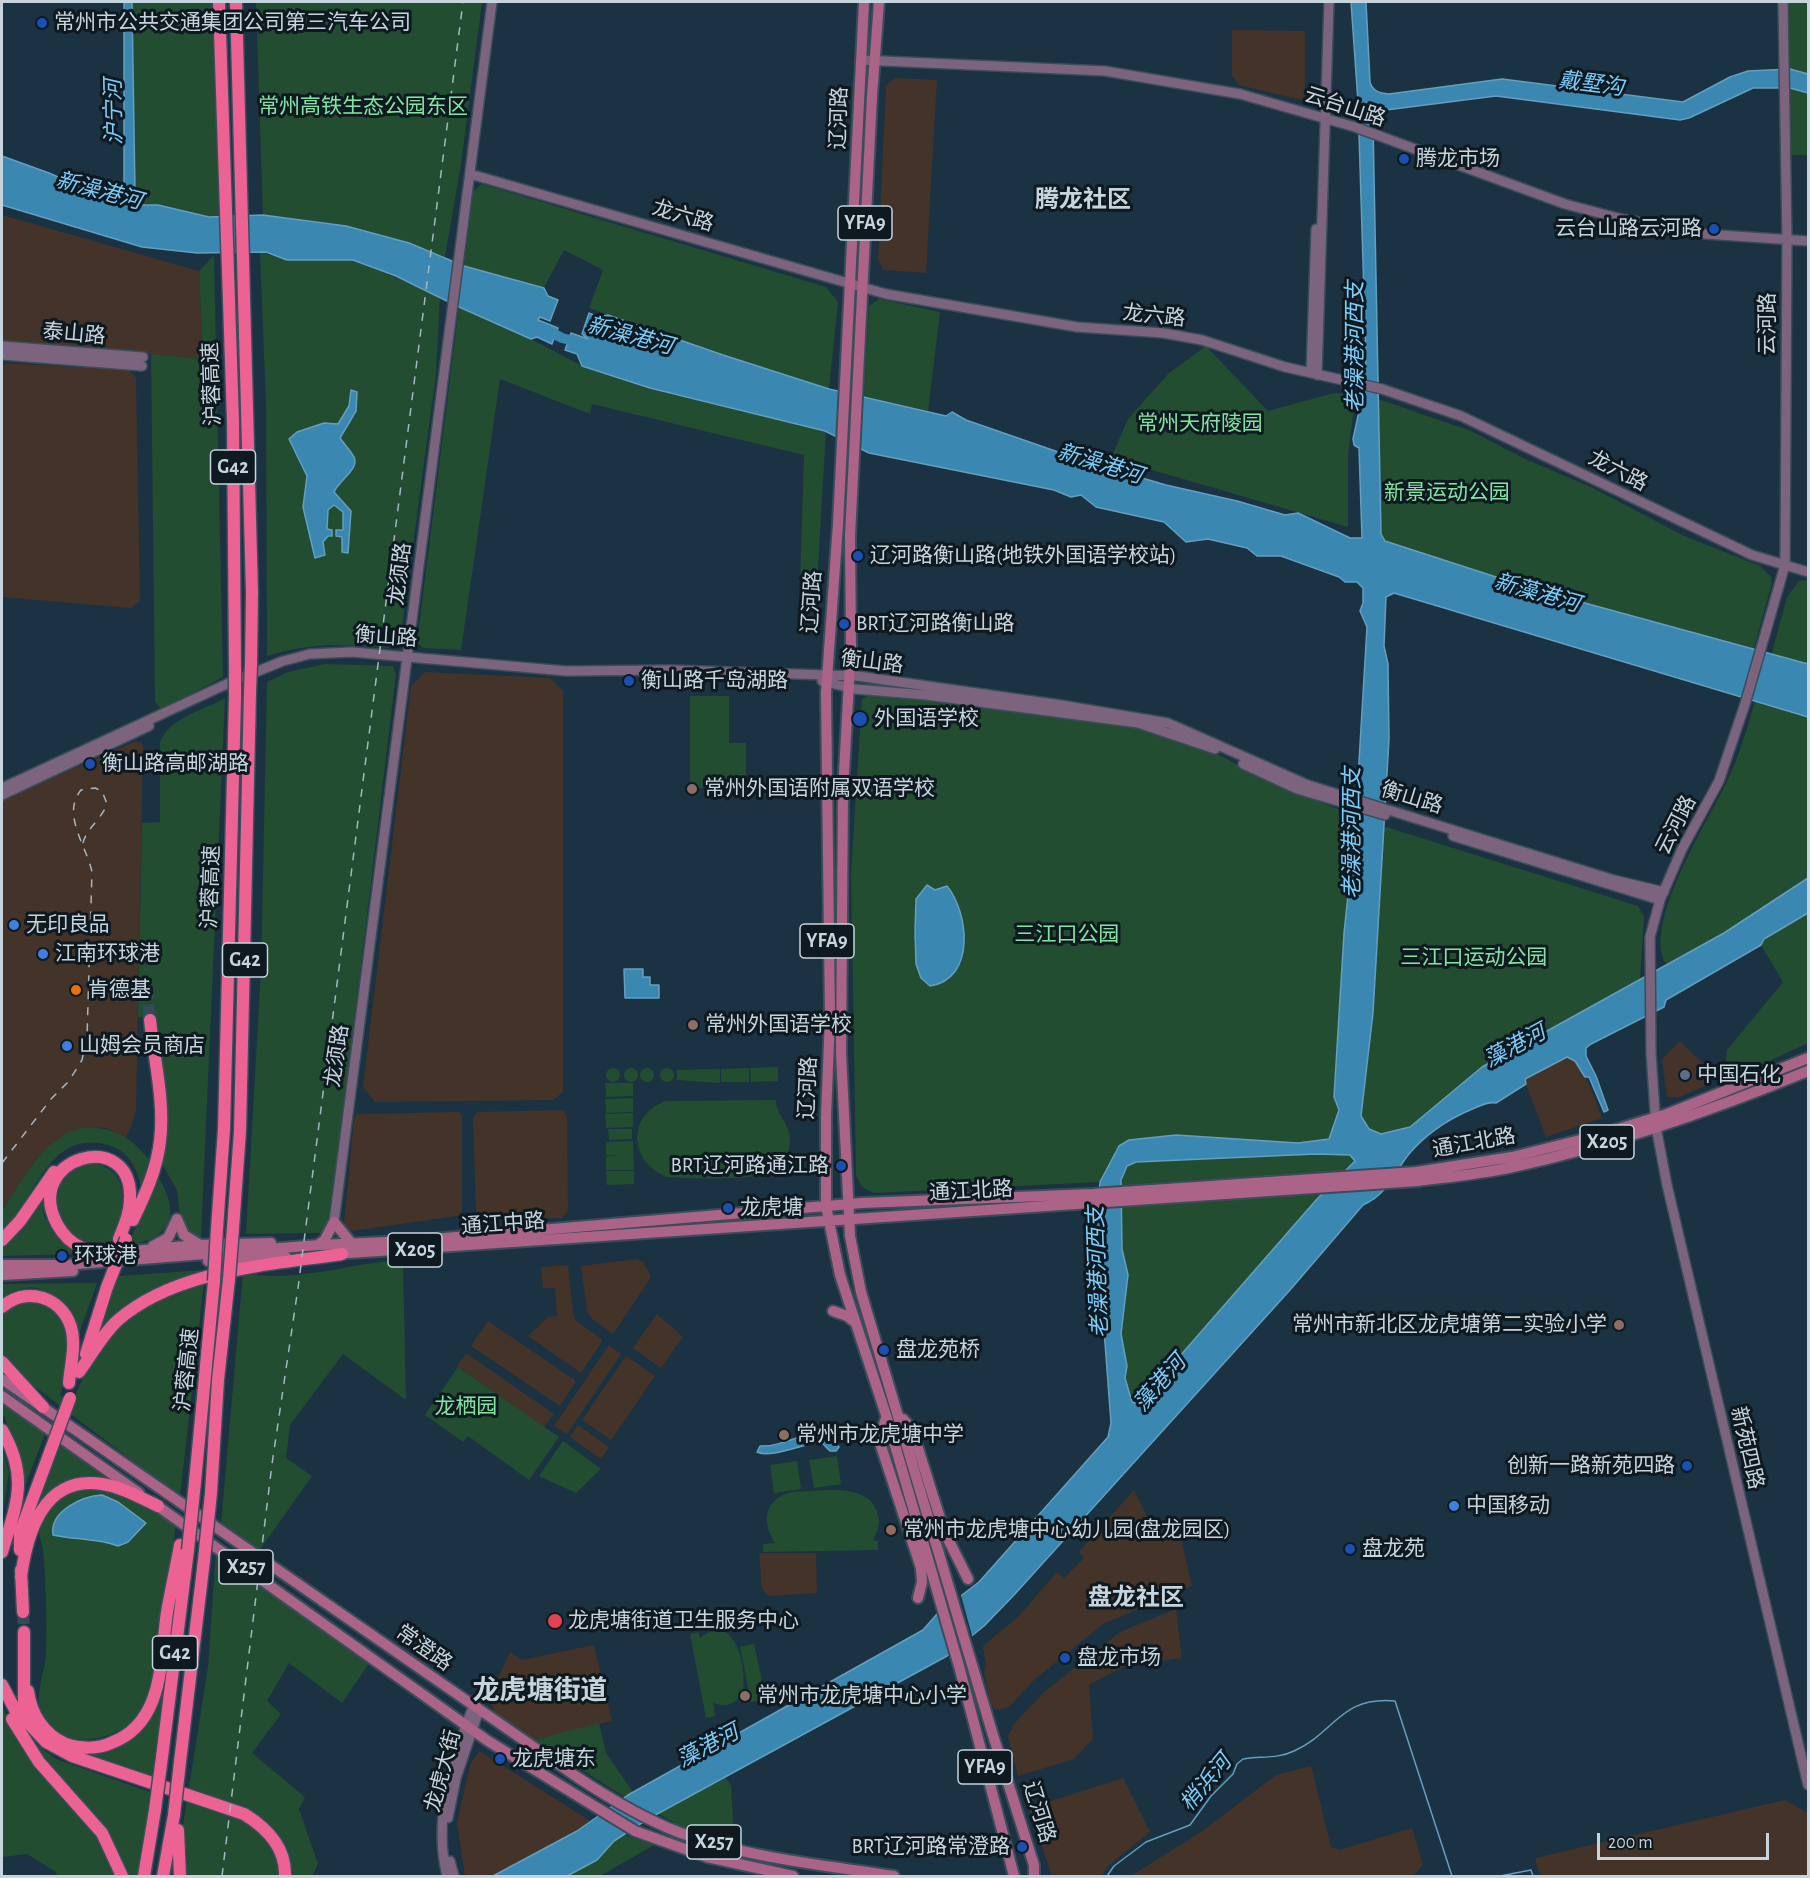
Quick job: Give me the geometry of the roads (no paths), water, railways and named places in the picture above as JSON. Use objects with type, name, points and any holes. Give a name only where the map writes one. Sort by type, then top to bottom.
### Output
[{"type":"highway","name":"沪蓉高速","points":[[184,1547],[210,1342],[224,1129],[235,698],[228,263],[219,2]]},
{"type":"highway","name":"沪蓉高速","points":[[164,1876],[176,1816],[183,1763],[211,1493],[240,1119],[252,593],[236,2]]},
{"type":"highway","points":[[122,1239],[153,1175],[160,1141],[161,1117],[150,1020]]},
{"type":"highway","points":[[2,1240],[20,1221],[59,1164],[85,1150],[109,1153],[130,1169],[138,1195],[133,1220]]},
{"type":"highway","points":[[23,1612],[20,1533],[43,1460],[122,1239],[130,1199],[125,1174],[110,1160],[98,1156],[83,1157],[73,1161],[55,1180],[51,1196],[52,1215],[69,1241],[86,1251],[115,1253]]},
{"type":"highway","points":[[68,1392],[79,1372],[115,1323],[149,1298],[166,1290],[235,1270],[342,1254]]},
{"type":"highway","points":[[79,1372],[93,1335],[104,1287]]},
{"type":"highway","points":[[2,1307],[15,1298],[35,1294],[52,1301],[59,1308],[68,1321],[74,1339],[68,1392]]},
{"type":"highway","points":[[2,1362],[43,1407]]},
{"type":"highway","points":[[2,1430],[16,1460],[19,1478],[14,1513],[2,1553]]},
{"type":"highway","points":[[2,1553],[43,1460]]},
{"type":"highway","points":[[21,1577],[24,1550],[39,1512],[51,1498],[71,1487],[102,1484],[129,1492],[159,1506]]},
{"type":"highway","points":[[24,1653],[29,1699],[34,1714],[46,1732],[68,1745],[89,1747],[112,1743],[130,1733],[145,1716],[155,1695],[184,1547]]},
{"type":"highway","name":"G42","points":[[144,1876],[162,1757],[184,1547]]},
{"type":"highway","points":[[24,1632],[24,1713],[29,1724],[46,1742],[72,1756],[104,1768],[244,1814],[263,1828],[275,1842],[282,1856],[285,1876]]},
{"type":"highway","points":[[2,1685],[24,1726],[45,1748],[71,1761],[243,1821],[256,1830],[272,1847],[277,1857],[280,1876]]},
{"type":"highway","points":[[2,1690],[12,1718],[39,1762],[102,1833],[122,1876]]},
{"type":"highway","points":[[176,1816],[180,1876]]},
{"type":"main road","name":"辽河路","points":[[826,1206],[825,1138],[830,1018],[825,765],[826,678],[842,443],[864,2]]},
{"type":"main road","name":"辽河路","points":[[848,1204],[841,1053],[843,790],[848,681],[850,536],[879,2]]},
{"type":"main road","name":"通江北路","points":[[1131,1196],[1406,1173],[1512,1157],[1656,1123],[1809,1058]]},
{"type":"main road","name":"通江北路","points":[[1131,1196],[1327,1188],[1398,1182],[1512,1167],[1656,1123],[1809,1071]]},
{"type":"main road","points":[[1094,1198],[1131,1196]]},
{"type":"main road","name":"通江北路","points":[[826,1206],[1094,1198]]},
{"type":"main road","name":"通江北路","points":[[828,1221],[1094,1198]]},
{"type":"main road","name":"YFA9","points":[[848,1204],[861,1292],[900,1415]]},
{"type":"main road","name":"YFA9","points":[[826,1206],[846,1293],[886,1418]]},
{"type":"main road","name":"通江中路","points":[[2,1264],[65,1265],[319,1245],[419,1241],[826,1206]]},
{"type":"main road","points":[[143,1249],[168,1238],[177,1219],[184,1235],[201,1245]]},
{"type":"main road","name":"通江中路","points":[[2,1275],[828,1221]]},
{"type":"main road","points":[[28,1264],[143,1249],[201,1245],[319,1245],[334,1222],[352,1244]]},
{"type":"main road","points":[[846,1293],[844,1303],[833,1311],[847,1316],[856,1323]]},
{"type":"main road","name":"常澄路","points":[[2,1379],[615,1801],[650,1820],[680,1832],[780,1858],[894,1876]]},
{"type":"main road","name":"常澄路","points":[[2,1396],[470,1726],[488,1741],[635,1831],[707,1857],[781,1875]]},
{"type":"main road","name":"辽河路","points":[[900,1415],[992,1732],[1034,1865],[1034,1876]]},
{"type":"main road","points":[[900,1415],[912,1429],[945,1531],[968,1579]]},
{"type":"main road","name":"辽河路","points":[[886,1418],[959,1666],[1013,1874]]},
{"type":"main road","points":[[886,1418],[879,1440],[921,1568],[922,1582],[918,1598]]},
{"type":"street","name":"龙须路","points":[[334,1222],[492,2]]},
{"type":"street","points":[[1323,2],[1324,117]]},
{"type":"street","points":[[1314,374],[1329,2]]},
{"type":"street","name":"云河路","points":[[1656,1123],[1650,937],[1662,896],[1719,781],[1745,704],[1785,565],[1787,240],[1783,2]]},
{"type":"street","name":"云台山路","points":[[861,60],[1105,71],[1240,94],[1355,127],[1565,204],[1622,219],[1705,234],[1809,241]]},
{"type":"street","name":"龙六路","points":[[470,174],[862,288],[1075,327],[1163,333],[1202,340],[1314,374],[1382,389],[1461,416],[1752,555],[1809,572]]},
{"type":"street","name":"泰山路","points":[[2,346],[143,362],[2,355]]},
{"type":"street","name":"衡山路","points":[[2,788],[231,681],[283,661],[310,654],[352,652],[572,672],[671,670],[826,678],[1138,723],[1216,750],[1297,789],[1354,802],[1662,896]]},
{"type":"street","name":"衡山路","points":[[2,795],[269,671],[319,657],[407,658]]},
{"type":"street","name":"新苑四路","points":[[1656,1123],[1667,1185],[1808,1786]]},
{"type":"street","name":"龙虎大街","points":[[454,1876],[450,1862],[447,1824],[470,1726],[471,1712],[477,1707]]},
{"type":"street","name":"龙虎大街","points":[[447,1876],[442,1822],[449,1775],[470,1726]]},
{"type":"street","points":[[780,1858],[785,1866],[781,1875]]},
{"type":"water","points":[[124,2],[132,2],[135,192],[138,205],[158,205],[209,217],[263,215],[346,226],[409,243],[464,266],[544,288],[548,296],[558,300],[550,321],[540,317],[538,320],[558,328],[552,344],[537,337],[531,339],[396,276],[353,260],[287,260],[266,252],[197,253],[142,247],[2,205],[2,156],[99,195],[124,195]]},
{"type":"water","points":[[1351,2],[1366,2],[1370,82],[1375,90],[1386,94],[1502,79],[1683,102],[1730,77],[1748,71],[1790,69],[1808,74],[1808,93],[1790,88],[1753,88],[1680,120],[1496,96],[1386,110],[1380,113],[1373,123],[1381,534],[1385,541],[1530,588],[1808,664],[1808,717],[1394,593],[1386,597],[1384,646],[1388,664],[1389,739],[1373,1013],[1361,1116],[1369,1129],[1381,1134],[1410,1127],[1482,1067],[1724,933],[1808,878],[1808,913],[1764,939],[1761,945],[1666,1000],[1664,1007],[1586,1048],[1586,1056],[1608,1110],[1604,1112],[1589,1077],[1585,1077],[1575,1061],[1567,1057],[1525,1079],[1526,1084],[1496,1103],[1486,1104],[1461,1114],[1422,1141],[1409,1154],[1384,1189],[1363,1205],[1290,1290],[1014,1595],[984,1626],[947,1656],[648,1819],[614,1841],[597,1860],[567,1876],[493,1876],[577,1831],[628,1795],[923,1630],[937,1614],[979,1582],[1108,1437],[1111,1423],[1096,1222],[1100,1182],[1119,1146],[1129,1140],[1176,1135],[1298,1143],[1329,1139],[1339,1110],[1334,1097],[1344,933],[1355,829],[1367,627],[1360,611],[1363,603],[1363,588],[1357,582],[1345,582],[1339,577],[1281,556],[1257,556],[1247,548],[1208,539],[1186,542],[1164,522],[1096,507],[1081,495],[1071,497],[1054,490],[869,453],[825,431],[650,388],[582,366],[577,354],[565,350],[571,333],[588,339],[582,334],[589,313],[598,317],[608,315],[829,389],[946,416],[952,412],[966,420],[1087,462],[1285,515],[1298,513],[1350,538],[1362,538],[1359,448],[1354,445],[1353,439],[1361,402],[1366,359],[1358,102]],"holes":[[[1316,1154],[1350,1155],[1355,1161],[1317,1199],[1138,1404],[1132,1402],[1125,1378],[1127,1366],[1121,1334],[1128,1275],[1122,1249],[1121,1180],[1127,1166],[1136,1162]]]},
{"type":"water","points":[[351,390],[357,392],[356,411],[340,438],[355,461],[352,470],[334,492],[351,511],[348,553],[342,552],[342,537],[336,536],[336,530],[343,530],[343,512],[334,505],[328,510],[327,529],[332,530],[332,536],[328,536],[323,542],[325,555],[315,558],[303,507],[307,476],[289,439],[297,432],[324,423],[338,424],[349,406]]},
{"type":"water","points":[[927,885],[935,890],[947,886],[960,912],[964,943],[955,971],[945,981],[930,986],[921,978],[916,964],[915,932],[916,899]]},
{"type":"water","points":[[624,969],[643,969],[643,977],[650,977],[650,985],[659,985],[659,998],[625,998]]},
{"type":"water","points":[[811,1433],[829,1434],[839,1447],[836,1451],[830,1451],[821,1442],[770,1454],[757,1452],[760,1446],[779,1444]]},
{"type":"water","points":[[102,1495],[118,1502],[146,1523],[128,1542],[118,1546],[53,1535],[56,1519],[69,1506],[86,1498]]},
{"type":"waterway","name":"新澡港河","points":[[543,328],[562,338],[582,343]]},
{"type":"waterway","name":"梢浜河","points":[[1107,1876],[1114,1866],[1146,1842],[1190,1825],[1243,1759],[1288,1754],[1308,1743],[1350,1710],[1362,1704],[1377,1701],[1395,1701],[1452,1876]]},
{"type":"waterway","name":"梢浜河","points":[[1500,1876],[1531,1870],[1533,1876]]},
{"type":"tunnel","points":[[147,987],[150,1020]]},
{"type":"tunnel","points":[[23,1612],[24,1632]]},
{"type":"railway","points":[[222,1876],[272,1464],[298,1288],[463,2]]},
{"type":"railway","points":[[2,1163],[51,1099],[69,1081],[82,1060],[87,1037],[92,872],[89,862],[85,852],[81,841],[77,831],[74,809],[81,790],[95,788],[102,791],[107,804],[101,816],[85,836],[83,842],[82,849]]},
{"type":"place","name":"常州市公共交通集团公司第三汽车公司","points":[[42,23]]},
{"type":"place","name":"腾龙市场","points":[[1404,159]]},
{"type":"place","name":"云台山路云河路","points":[[1714,229]]},
{"type":"place","name":"辽河路衡山路(地铁外国语学校站)","points":[[858,556]]},
{"type":"place","name":"BRT辽河路衡山路","points":[[844,624]]},
{"type":"place","name":"衡山路千岛湖路","points":[[629,681]]},
{"type":"place","name":"外国语学校","points":[[860,719]]},
{"type":"place","name":"衡山路高邮湖路","points":[[90,764]]},
{"type":"place","name":"常州外国语附属双语学校","points":[[692,789]]},
{"type":"place","name":"无印良品","points":[[14,925]]},
{"type":"place","name":"江南环球港","points":[[43,954]]},
{"type":"place","name":"肯德基","points":[[76,990]]},
{"type":"place","name":"常州外国语学校","points":[[693,1025]]},
{"type":"place","name":"山姆会员商店","points":[[67,1046]]},
{"type":"place","name":"中国石化","points":[[1685,1075]]},
{"type":"place","name":"BRT辽河路通江路","points":[[841,1166]]},
{"type":"place","name":"龙虎塘","points":[[728,1208]]},
{"type":"place","name":"环球港","points":[[62,1256]]},
{"type":"place","name":"常州市新北区龙虎塘第二实验小学","points":[[1619,1325]]},
{"type":"place","name":"盘龙苑桥","points":[[884,1350]]},
{"type":"place","name":"常州市龙虎塘中学","points":[[784,1435]]},
{"type":"place","name":"创新一路新苑四路","points":[[1687,1466]]},
{"type":"place","name":"中国移动","points":[[1454,1506]]},
{"type":"place","name":"常州市龙虎塘中心幼儿园(盘龙园区)","points":[[891,1530]]},
{"type":"place","name":"盘龙苑","points":[[1350,1549]]},
{"type":"place","name":"龙虎塘街道卫生服务中心","points":[[555,1621]]},
{"type":"place","name":"盘龙市场","points":[[1065,1658]]},
{"type":"place","name":"常州市龙虎塘中心小学","points":[[745,1696]]},
{"type":"place","name":"龙虎塘东","points":[[500,1759]]},
{"type":"place","name":"BRT辽河路常澄路","points":[[1022,1847]]},
{"type":"district","name":"腾龙社区","points":[[1083,200]]},
{"type":"district","name":"盘龙社区","points":[[1136,1598]]},
{"type":"district","name":"龙虎塘街道","points":[[540,1691]]},
{"type":"water label","name":"戴墅沟","points":[[1591,84]]},
{"type":"water label","name":"沪宁河","points":[[114,112]]},
{"type":"water label","name":"老澡港河西支","points":[[1355,347]]},
{"type":"water label","name":"新藻港河","points":[[1537,593]]},
{"type":"water label","name":"老澡港河西支","points":[[1352,833]]},
{"type":"water label","name":"藻港河","points":[[1515,1046]]},
{"type":"water label","name":"老澡港河西支","points":[[1098,1272]]},
{"type":"water label","name":"藻港河","points":[[1160,1383]]},
{"type":"water label","name":"藻港河","points":[[708,1746]]},
{"type":"park label","name":"常州高铁生态公园东区","points":[[363,107]]},
{"type":"park label","name":"常州天府陵园","points":[[1200,424]]},
{"type":"park label","name":"新景运动公园","points":[[1447,493]]},
{"type":"park label","name":"三江口公园","points":[[1067,935]]},
{"type":"park label","name":"三江口运动公园","points":[[1474,958]]},
{"type":"park label","name":"龙栖园","points":[[466,1407]]}]
